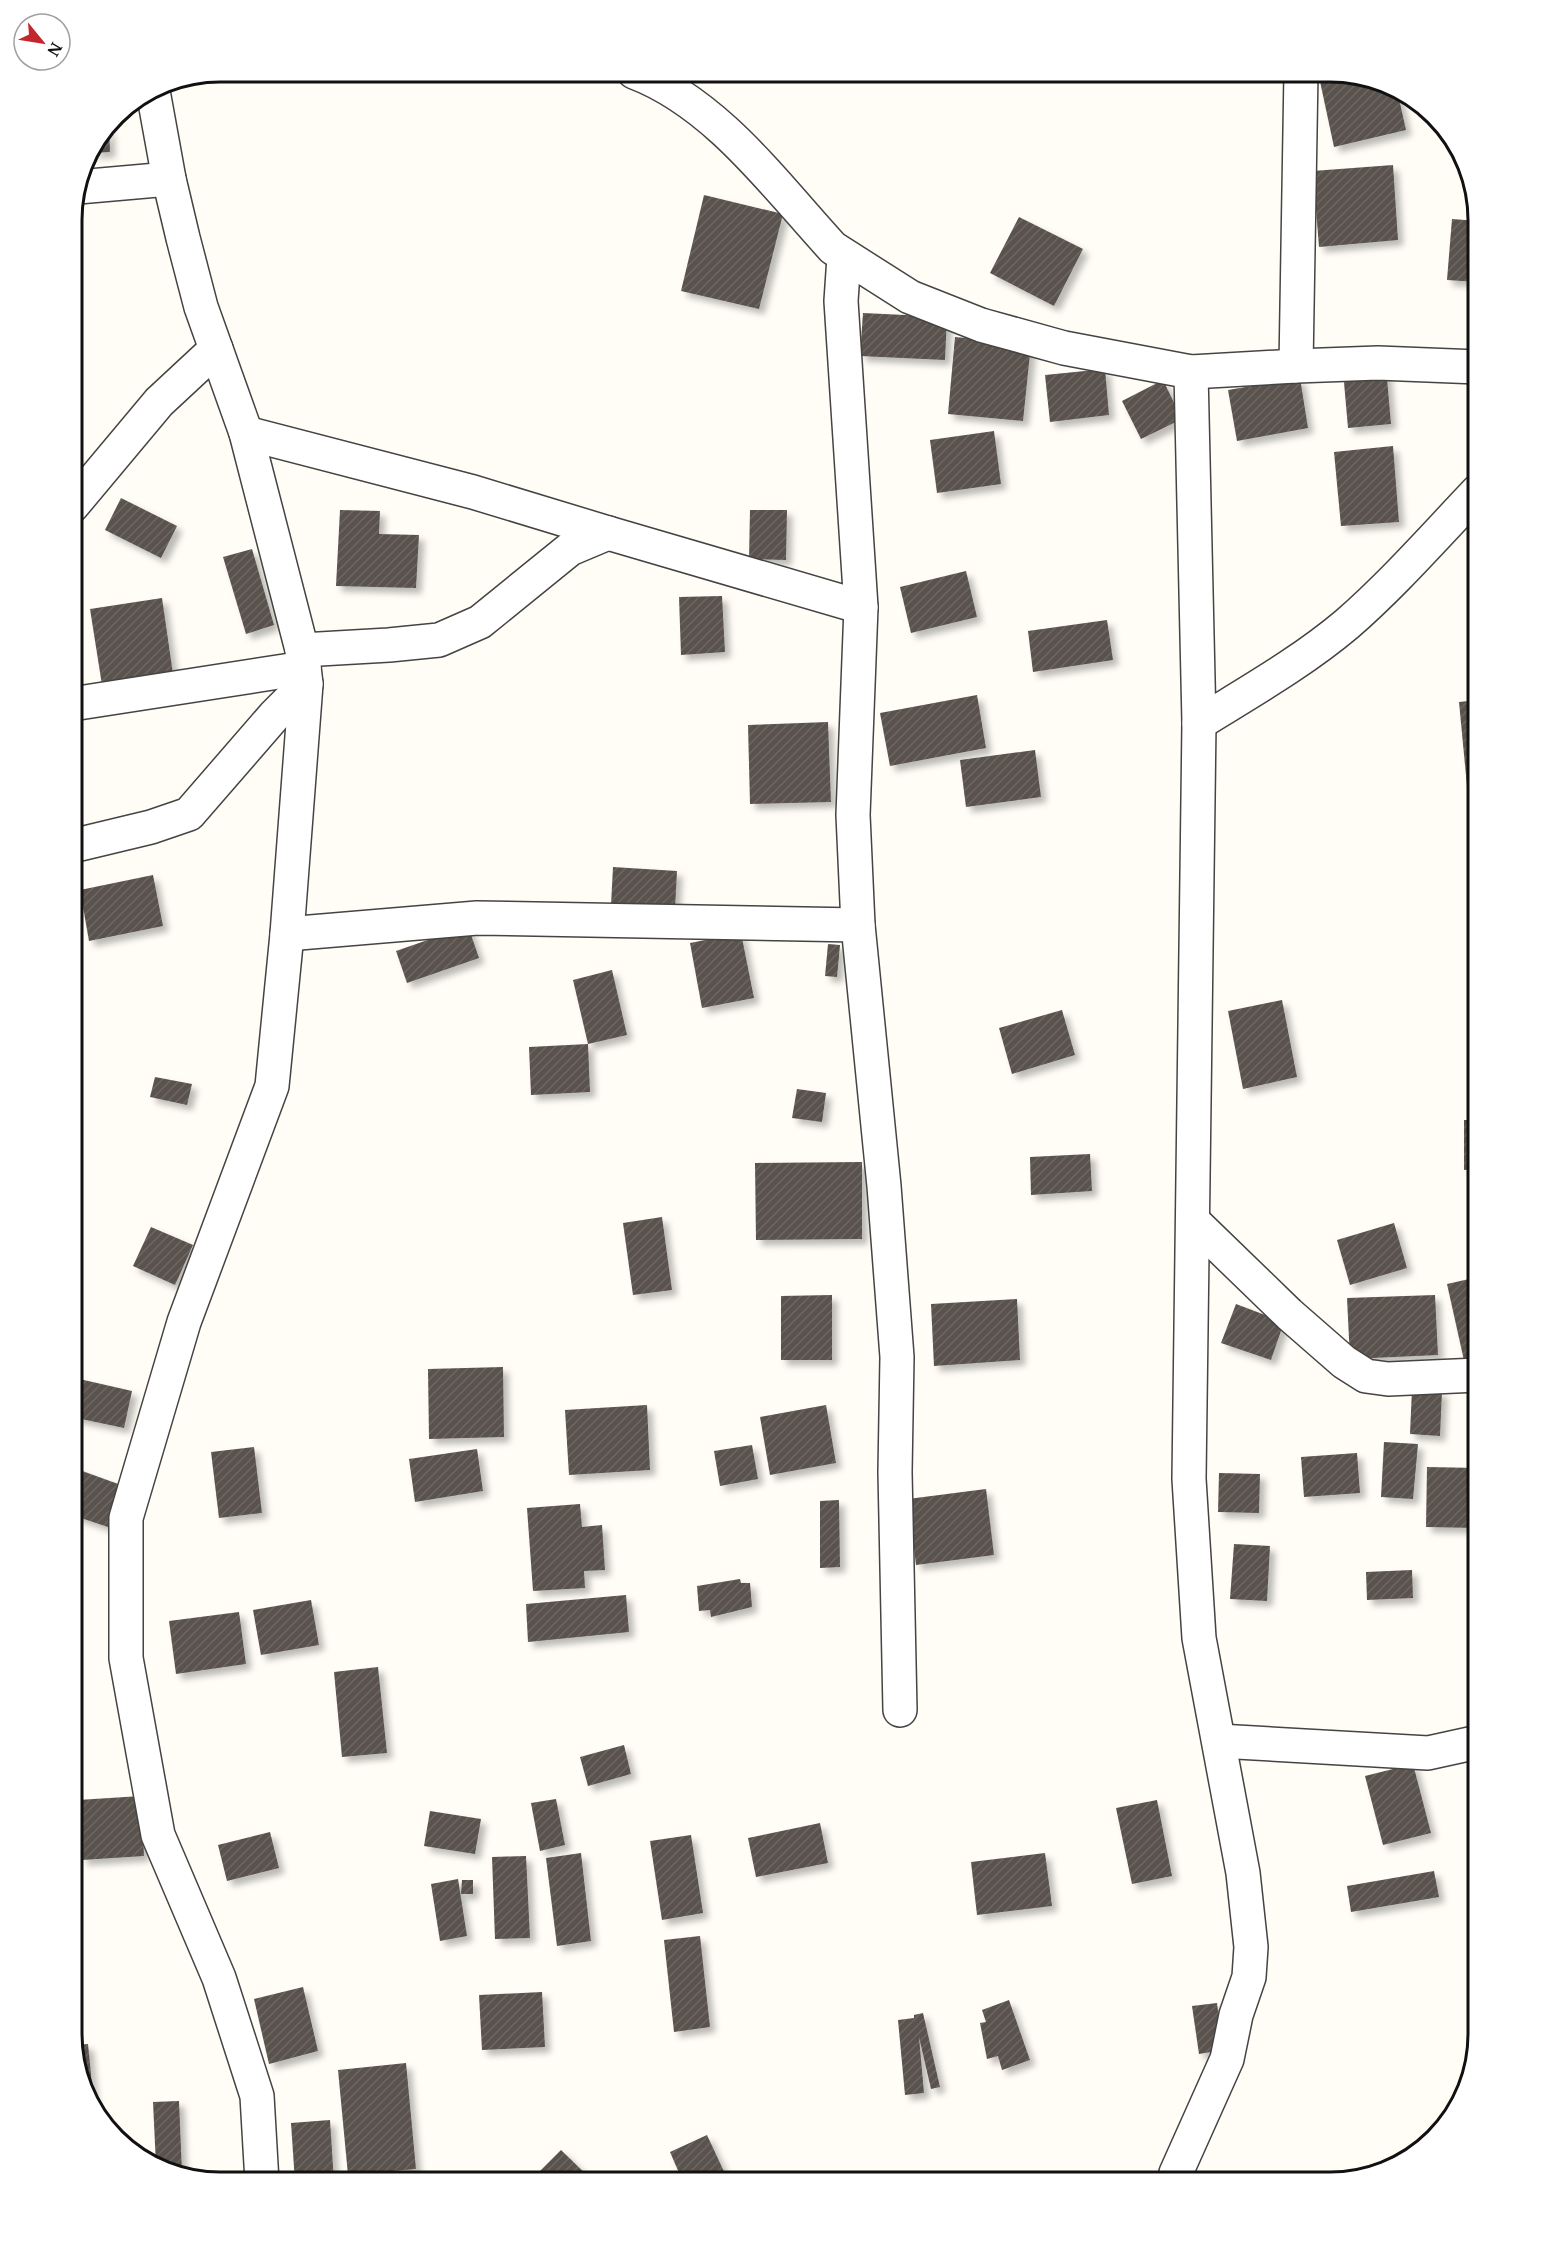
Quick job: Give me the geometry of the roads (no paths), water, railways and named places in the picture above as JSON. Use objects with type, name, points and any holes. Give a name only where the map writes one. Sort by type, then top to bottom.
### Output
[{"type":"street","points":[[660,83],[698,108],[731,137],[833,248],[844,257],[910,297],[981,325],[1064,348],[1191,372],[1378,363],[1468,367]]},
{"type":"street","points":[[1296,366],[1301,83]]},
{"type":"street","points":[[155,100],[169,179],[201,308],[246,433],[304,668],[288,934],[272,1086],[184,1322],[126,1518],[126,1658],[158,1835],[219,1978],[257,2097],[261,2171]]},
{"type":"street","points":[[87,186],[169,179]]},
{"type":"street","points":[[844,257],[841,301],[861,606],[853,815],[858,925],[884,1186],[897,1357],[895,1472],[900,1710]]},
{"type":"street","points":[[83,493],[159,402],[216,349]]},
{"type":"street","points":[[1177,2172],[1227,2059],[1236,2014],[1249,1977],[1251,1947],[1243,1873],[1199,1638],[1189,1479],[1199,723],[1191,372]]},
{"type":"street","points":[[246,433],[473,492],[861,606]]},
{"type":"street","points":[[1199,723],[1291,665],[1345,625],[1396,580],[1468,502]]},
{"type":"street","points":[[83,702],[304,668],[388,645],[439,640],[480,622],[570,549],[608,533]]},
{"type":"street","points":[[83,843],[151,827],[189,814],[274,716],[304,668]]},
{"type":"street","points":[[288,934],[477,918],[858,925]]},
{"type":"street","points":[[1193,1221],[1289,1314],[1344,1362],[1366,1376],[1388,1379],[1468,1375]]},
{"type":"street","points":[[1219,1741],[1428,1753],[1468,1744]]}]
